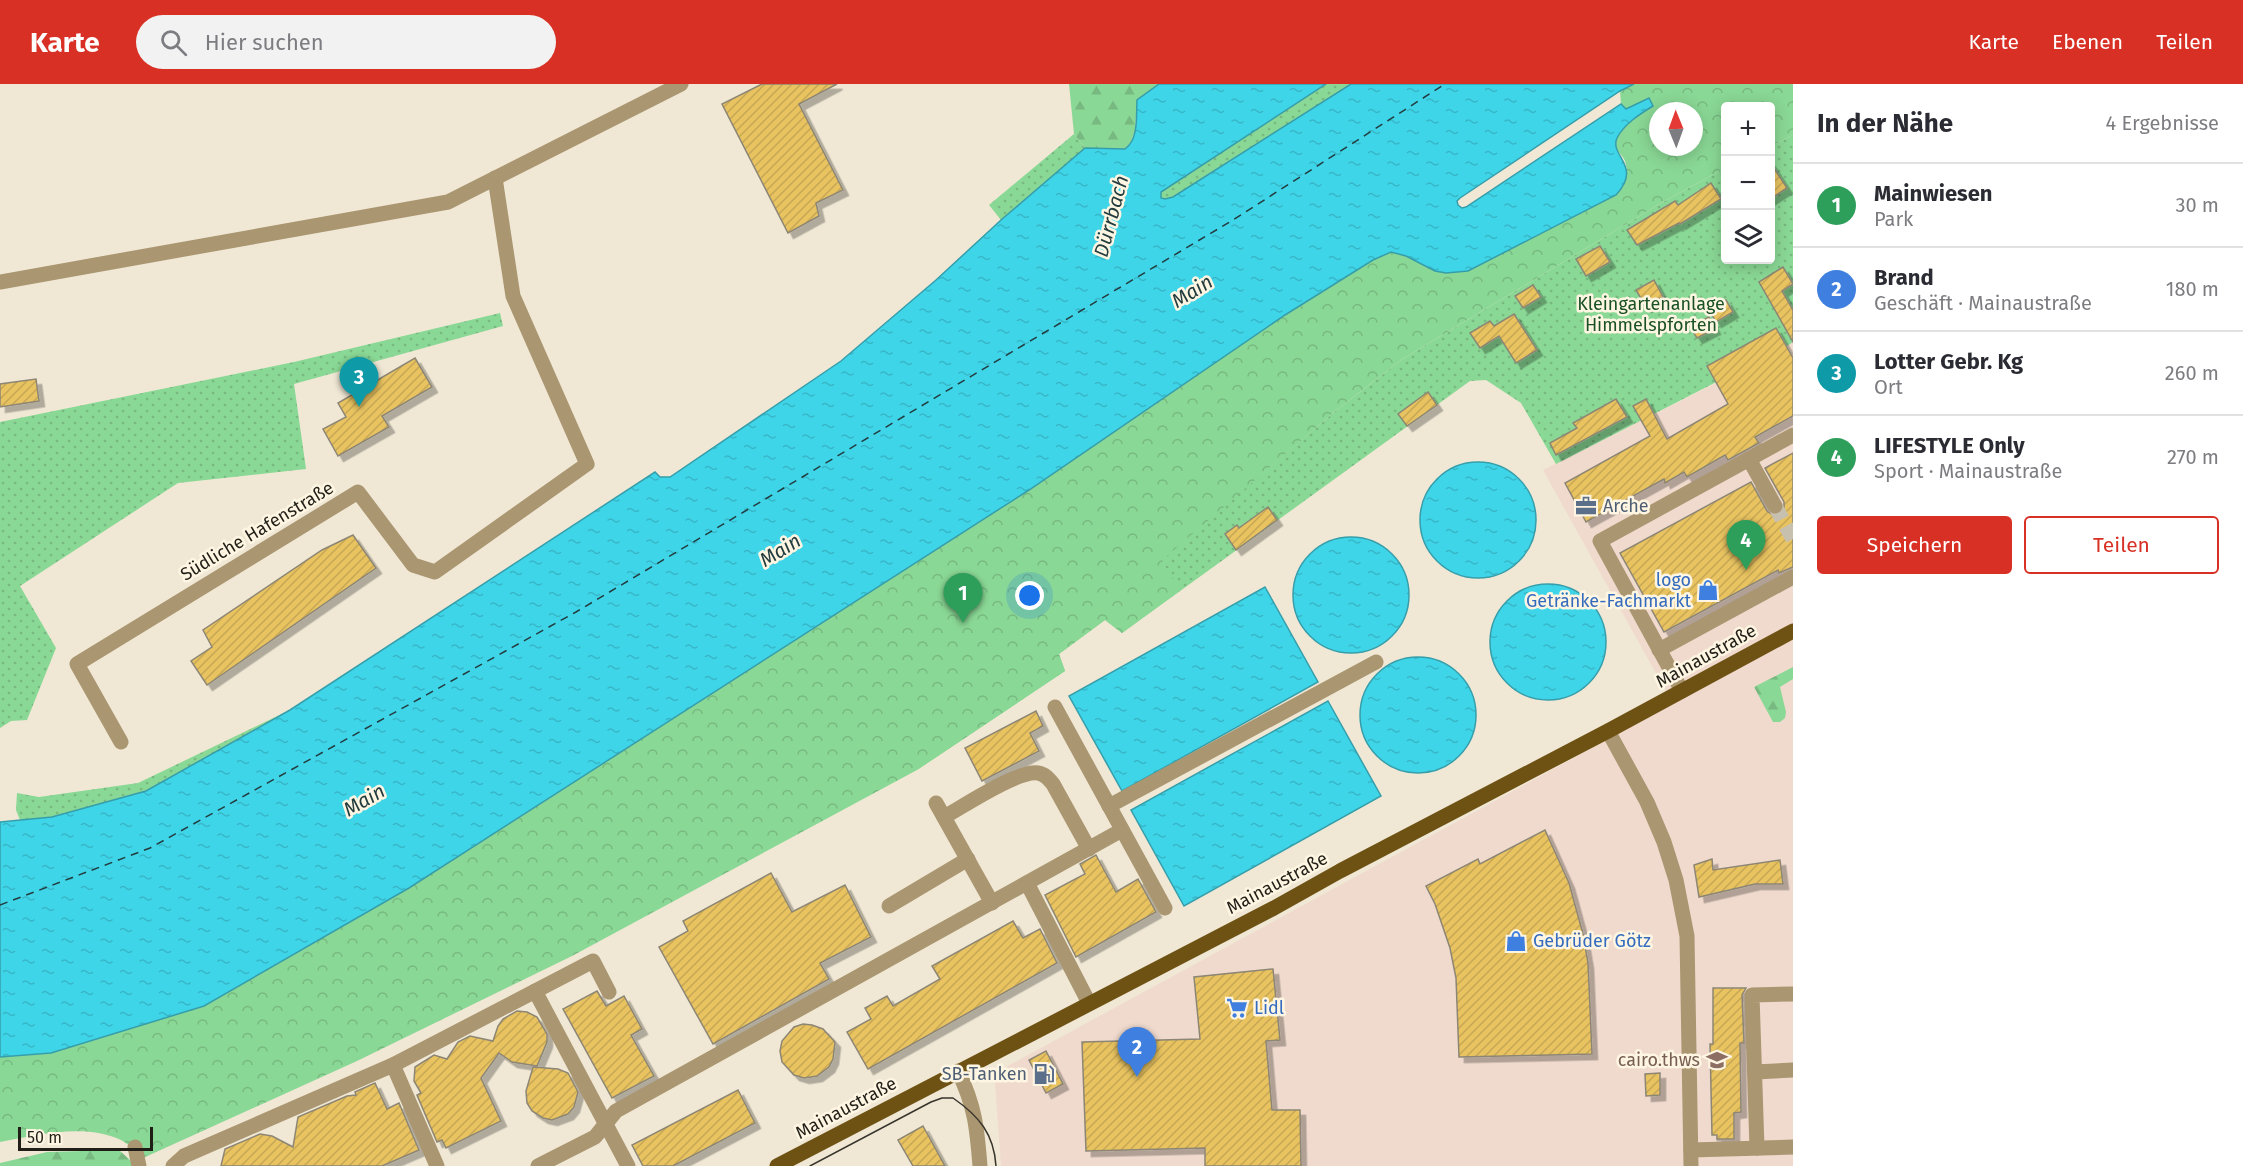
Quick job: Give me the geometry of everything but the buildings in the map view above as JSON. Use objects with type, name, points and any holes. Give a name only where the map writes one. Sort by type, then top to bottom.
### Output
[{"type":"main road","name":"Mainaustraße","points":[[777,1166],[1274,908],[1793,631]]},
{"type":"street","points":[[0,282],[448,202],[681,84]]},
{"type":"street","name":"Südliche Hafenstraße","points":[[121,742],[77,664],[358,492],[413,565],[435,572],[587,464],[513,296],[495,178]]},
{"type":"street","points":[[1682,691],[1600,541],[1793,435]]},
{"type":"street","points":[[1749,459],[1775,506]]},
{"type":"street","points":[[1659,650],[1793,577]]},
{"type":"street","points":[[1109,806],[1376,662]]},
{"type":"street","points":[[1055,707],[1165,908]]},
{"type":"street","points":[[1608,731],[1647,802],[1664,842],[1676,880],[1688,936],[1691,1158],[1757,1148],[1793,1147]]},
{"type":"street","points":[[944,817],[1005,783],[1026,774],[1038,773],[1046,776],[1053,784],[1089,849]]},
{"type":"street","points":[[936,803],[992,903]]},
{"type":"street","points":[[538,1166],[595,1137],[616,1112],[1122,830]]},
{"type":"street","points":[[889,906],[968,860]]},
{"type":"street","points":[[1027,883],[1089,1003]]},
{"type":"street","points":[[173,1166],[184,1155],[393,1065],[593,961],[609,992]]},
{"type":"street","points":[[536,991],[628,1166]]},
{"type":"street","points":[[1757,1148],[1752,995],[1793,994]]},
{"type":"street","points":[[393,1065],[437,1166]]},
{"type":"street","points":[[1755,1072],[1793,1070]]},
{"type":"street","points":[[958,1071],[969,1093],[976,1115],[980,1166]]},
{"type":"street","points":[[135,1147],[139,1166]]},
{"type":"shaded area","points":[[1793,342],[1793,1166],[1001,1166],[995,1082],[999,1072],[1004,1068],[1673,704],[1543,470]]},
{"type":"green space","points":[[1069,84],[1159,84],[1137,100],[1135,131],[1129,146],[1125,149],[1085,148],[1074,134]]},
{"type":"green space","points":[[1326,84],[1351,84],[1173,197],[1161,198],[1161,192],[1165,189]]},
{"type":"green space","points":[[1634,84],[1793,84],[1793,135],[1775,144],[1775,102],[1721,102],[1721,170],[1661,203],[1401,360],[1333,413],[1161,561],[1181,590],[1122,633],[1105,620],[1059,654],[1065,671],[917,770],[572,956],[357,1061],[143,1158],[121,1140],[92,1132],[61,1132],[0,1142],[0,1057],[51,1053],[204,1006],[409,888],[1029,490],[1285,315],[1373,260],[1391,252],[1406,256],[1435,271],[1468,271],[1616,195],[1624,183],[1626,174],[1626,164],[1616,147],[1617,138],[1628,124],[1649,109],[1649,156],[1703,156],[1703,102],[1650,102],[1648,98],[1626,110],[1621,104],[1620,91]]},
{"type":"green space","points":[[1074,134],[1085,148],[1001,220],[989,205]]},
{"type":"green space","name":"Kleingartenanlage Himmelspforten","points":[[1793,135],[1793,342],[1556,464],[1521,403],[1486,380],[1470,381],[1122,633],[1105,620],[1059,654],[1065,671],[917,770],[921,764],[1333,413],[1401,360],[1661,203],[1721,170],[1721,264],[1775,264],[1775,144]]},
{"type":"green space","points":[[500,313],[503,326],[294,384],[306,469],[178,483],[20,586],[56,648],[27,720],[11,721],[0,728],[0,422],[294,362]]},
{"type":"green space","points":[[1793,667],[1793,679],[1780,687],[1786,712],[1785,718],[1780,722],[1773,722],[1754,687]]},
{"type":"green space","points":[[290,710],[145,792],[52,817],[20,820],[16,810],[17,793],[39,797],[138,783]]},
{"type":"green space","points":[[119,1150],[133,1166],[0,1166],[0,1163],[47,1152]]},
{"type":"water","points":[[1159,84],[1326,84],[1161,192],[1161,198],[1165,199],[1173,197],[1351,84],[1634,84],[1620,91],[1460,198],[1457,201],[1462,208],[1621,104],[1626,109],[1649,98],[1651,102],[1649,102],[1649,109],[1628,124],[1617,138],[1617,150],[1624,162],[1626,176],[1616,195],[1468,271],[1446,273],[1435,271],[1406,256],[1391,252],[1373,260],[1285,315],[1029,490],[409,888],[204,1006],[51,1053],[0,1057],[0,822],[52,817],[146,791],[290,710],[655,472],[660,477],[670,477],[841,361],[1085,148],[1125,149],[1135,133],[1137,100]]},
{"type":"water","points":[[1478,462],[1500,466],[1519,479],[1532,498],[1536,520],[1532,542],[1519,561],[1500,574],[1478,578],[1456,574],[1437,561],[1424,542],[1420,520],[1424,498],[1437,479],[1456,466]]},
{"type":"water","points":[[1351,537],[1373,541],[1392,554],[1405,573],[1409,595],[1405,617],[1392,636],[1373,649],[1351,653],[1329,649],[1310,636],[1297,617],[1293,595],[1297,573],[1310,554],[1329,541]]},
{"type":"water","points":[[1548,584],[1570,588],[1589,601],[1602,620],[1606,642],[1602,664],[1589,683],[1570,696],[1548,700],[1526,696],[1507,683],[1494,664],[1490,642],[1494,620],[1507,601],[1526,588]]},
{"type":"water","points":[[1265,587],[1318,682],[1122,791],[1069,696]]},
{"type":"water","points":[[1418,657],[1440,661],[1459,674],[1472,693],[1476,715],[1472,737],[1459,756],[1440,769],[1418,773],[1396,769],[1377,756],[1364,737],[1360,715],[1364,693],[1377,674],[1396,661]]},
{"type":"water","points":[[1328,701],[1381,796],[1184,906],[1131,810]]},
{"type":"ferry route","points":[[0,905],[150,848],[576,612],[1233,220],[1445,84]]},
{"type":"tunnel","points":[[1775,506],[1793,539]]},
{"type":"tram line","points":[[810,1166],[942,1098],[953,1098],[978,1119],[992,1144],[996,1166]]},
{"type":"place","name":"Lotter Gebr. Kg","points":[[359,407]]},
{"type":"place","name":"Arche","points":[[1586,506]]},
{"type":"place","name":"LIFESTYLE Only","points":[[1746,570]]},
{"type":"place","name":"logo Getränke-Fachmarkt","points":[[1708,590]]},
{"type":"place","name":"Mainwiesen","points":[[963,623]]},
{"type":"place","name":"Gebrüder Götz","points":[[1516,941]]},
{"type":"place","name":"Lidl","points":[[1237,1008]]},
{"type":"place","name":"cairo.thws","points":[[1717,1060]]},
{"type":"place","name":"SB-Tanken","points":[[1044,1074]]},
{"type":"place","name":"Brand","points":[[1137,1077]]},
{"type":"water label","name":"Dürrbach","points":[[1111,216]]},
{"type":"water label","name":"Main","points":[[1192,291]]},
{"type":"water label","name":"Main","points":[[780,550]]},
{"type":"water label","name":"Main","points":[[364,800]]}]
